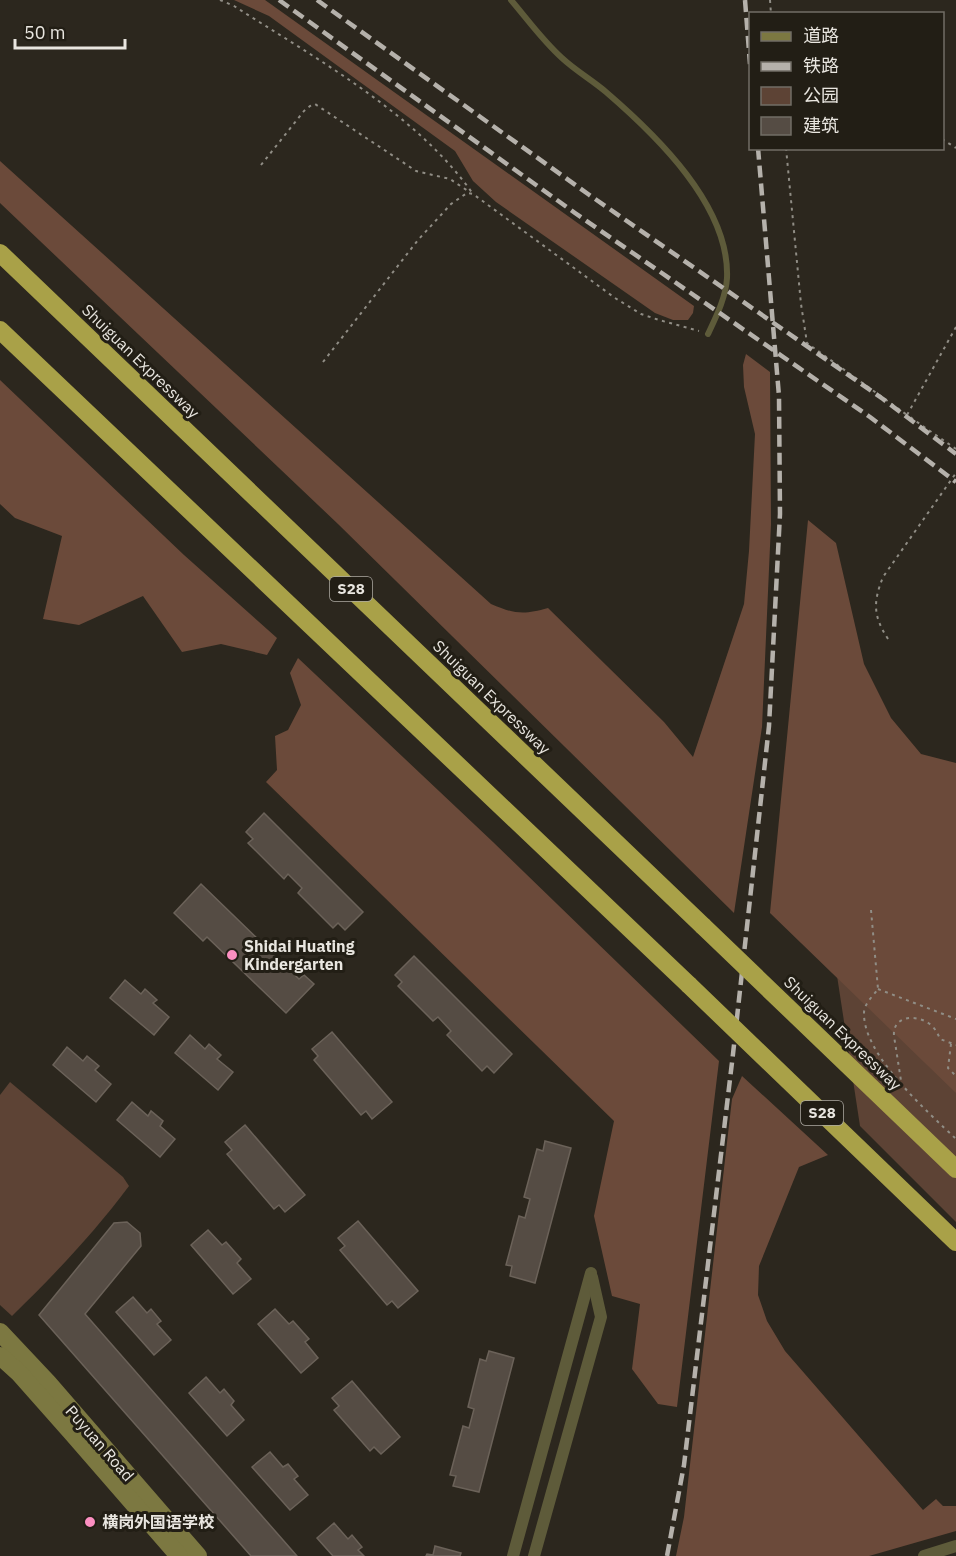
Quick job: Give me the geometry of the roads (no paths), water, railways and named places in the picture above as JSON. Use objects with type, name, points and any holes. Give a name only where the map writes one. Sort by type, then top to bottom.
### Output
[{"type":"highway","name":"Shuiguan Expressway","points":[[0,253],[956,1169]]},
{"type":"highway","name":"S28","points":[[0,330],[956,1242]]},
{"type":"street","points":[[513,1556],[591,1273],[601,1317],[534,1556]]},
{"type":"street","name":"Puyuan Road","points":[[0,1332],[48,1383],[198,1556]]},
{"type":"street","name":"Puyuan Road","points":[[0,1356],[19,1373],[179,1556]]},
{"type":"street","points":[[924,1556],[956,1546]]},
{"type":"lane","points":[[512,0],[542,38],[565,61],[603,90],[668,152],[708,206],[718,228],[724,251],[727,278],[717,314],[708,334]]},
{"type":"railway","points":[[279,0],[575,213],[870,417],[956,482]]},
{"type":"railway","points":[[317,0],[588,194],[883,399],[956,454]]},
{"type":"railway","points":[[745,0],[749,51]]},
{"type":"railway","points":[[667,1556],[684,1465],[769,726],[780,514],[779,396],[758,150]]},
{"type":"place","name":"Shidai Huating Kindergarten","points":[[232,955]]},
{"type":"place","name":"横岗外国语学校","points":[[90,1522]]}]
